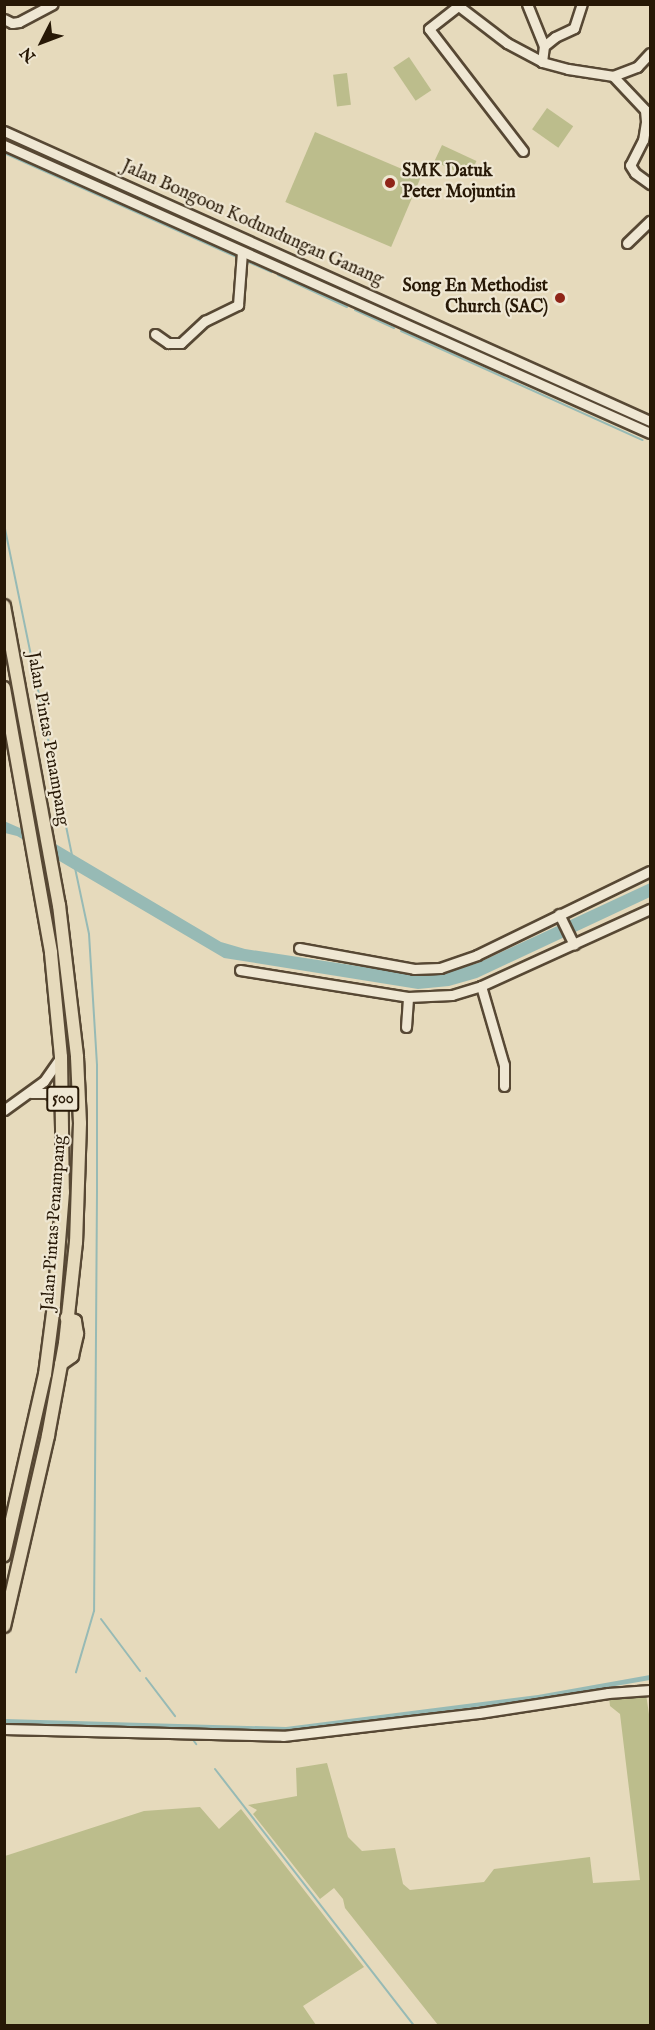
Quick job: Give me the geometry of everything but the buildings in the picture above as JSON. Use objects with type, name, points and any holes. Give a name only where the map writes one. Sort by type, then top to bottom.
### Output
[{"type":"main road","name":"Jalan Pintas Penampang","points":[[4,606],[49,862],[57,893],[67,963],[79,1098],[76,1231],[61,1364],[48,1436],[4,1626]]},
{"type":"main road","name":"Jalan Pintas Penampang","points":[[4,688],[51,953],[62,1057],[63,1104],[60,1239],[49,1344],[34,1424],[4,1555]]},
{"type":"main road","points":[[63,1149],[72,1145],[75,1138],[74,1111],[79,1098]]},
{"type":"main road","points":[[49,1344],[56,1335],[60,1321],[67,1318]]},
{"type":"street","points":[[4,19],[12,23],[19,22],[53,4]]},
{"type":"street","points":[[527,4],[544,46],[542,62]]},
{"type":"street","points":[[523,152],[429,29],[457,5],[507,44],[542,62],[613,76],[637,67],[651,53]]},
{"type":"street","points":[[544,46],[555,37],[574,28],[580,7]]},
{"type":"street","points":[[613,76],[645,110],[646,127],[630,165],[635,173],[651,184]]},
{"type":"street","name":"Jalan Bongoon Kodundungan Ganang","points":[[4,131],[651,421]]},
{"type":"street","points":[[4,145],[651,433]]},
{"type":"street","points":[[119,197],[122,183]]},
{"type":"street","points":[[627,243],[651,221]]},
{"type":"street","points":[[228,244],[231,233]]},
{"type":"street","points":[[154,334],[168,343],[181,343],[206,321],[238,305],[242,252]]},
{"type":"street","points":[[299,948],[414,969],[440,968],[477,955],[561,917],[651,871]]},
{"type":"street","points":[[240,970],[408,997],[452,995],[481,986],[573,942],[651,909]]},
{"type":"street","points":[[561,917],[573,942]]},
{"type":"street","points":[[481,986],[504,1065],[504,1086]]},
{"type":"street","points":[[406,1027],[408,997]]},
{"type":"street","points":[[4,1110],[50,1075],[62,1057]]},
{"type":"street","points":[[29,1093],[48,1093],[63,1104]]},
{"type":"street","points":[[4,1729],[283,1736],[479,1713],[608,1693],[651,1690]]},
{"type":"green space","points":[[409,57],[431,90],[416,101],[393,68]]},
{"type":"green space","points":[[347,73],[351,105],[337,106],[333,75]]},
{"type":"green space","points":[[547,108],[573,126],[558,148],[532,129]]},
{"type":"green space","points":[[315,132],[421,177],[391,247],[285,202]]},
{"type":"green space","points":[[442,145],[476,161],[469,177],[434,161]]},
{"type":"green space","points":[[646,1694],[650,1721],[650,2025],[438,2025],[345,1908],[343,1899],[334,1888],[320,1899],[253,1814],[257,1810],[248,1805],[297,1796],[296,1768],[327,1763],[348,1837],[362,1851],[395,1848],[403,1884],[410,1890],[484,1882],[494,1869],[590,1857],[593,1883],[640,1880],[620,1714],[610,1706],[609,1697]]},
{"type":"green space","points":[[200,1807],[219,1829],[241,1809],[364,1967],[303,2006],[316,2025],[5,2025],[5,1856],[144,1811]]},
{"type":"water","points":[[4,821],[54,843],[221,942],[245,949],[410,974],[437,975],[478,963],[650,883],[650,897],[477,978],[449,986],[418,989],[224,958],[17,836],[5,833]]},
{"type":"water","points":[[650,1675],[650,1680],[540,1699],[283,1731],[5,1724],[5,1719],[286,1727],[538,1695]]},
{"type":"waterway","points":[[4,153],[237,257]]},
{"type":"waterway","points":[[244,260],[271,272]]},
{"type":"waterway","points":[[278,275],[347,307]]},
{"type":"waterway","points":[[355,310],[394,328]]},
{"type":"waterway","points":[[401,331],[642,440]]},
{"type":"waterway","points":[[4,524],[72,856]]},
{"type":"waterway","points":[[75,868],[89,934],[97,1066],[94,1611],[76,1672]]},
{"type":"waterway","points":[[101,1619],[140,1671]]},
{"type":"waterway","points":[[146,1678],[175,1716]]},
{"type":"waterway","points":[[191,1737],[196,1744]]},
{"type":"waterway","points":[[215,1769],[414,2026]]},
{"type":"place","name":"SMK Datuk Peter Mojuntin","points":[[390,183]]},
{"type":"place","name":"Song En Methodist Church (SAC)","points":[[560,298]]}]
